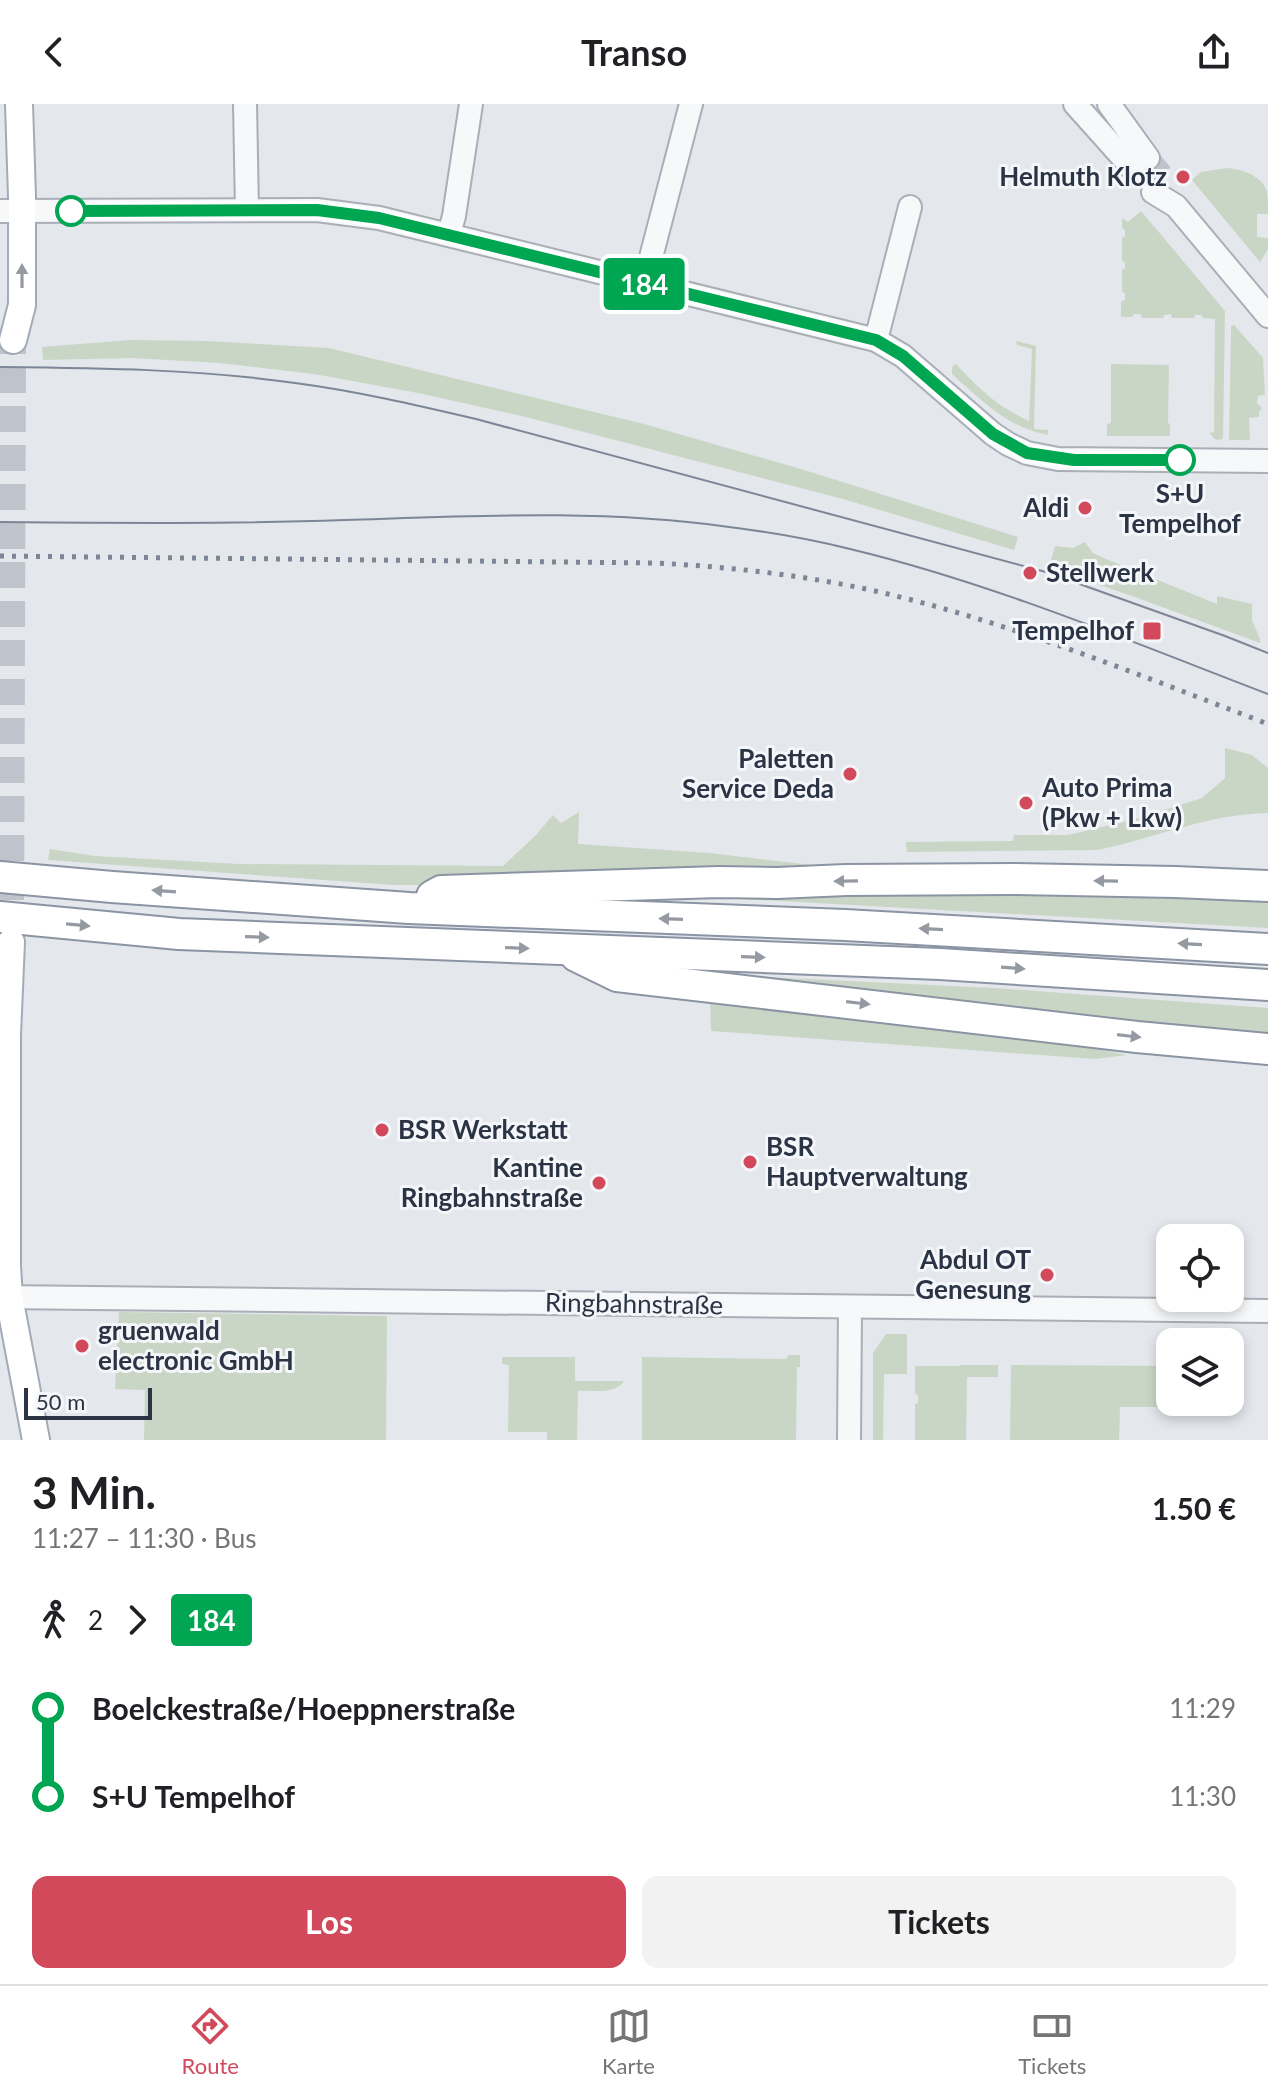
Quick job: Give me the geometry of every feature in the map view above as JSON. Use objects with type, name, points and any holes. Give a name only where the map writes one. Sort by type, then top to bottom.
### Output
[{"type":"highway","points":[[0,877],[409,908],[845,925],[1268,949]]},
{"type":"highway","points":[[409,908],[441,891],[719,882],[1012,879],[1268,886]]},
{"type":"highway","points":[[5,930],[940,964],[1268,985]]},
{"type":"highway","points":[[563,950],[617,976],[1268,1049]]},
{"type":"highway","points":[[1233,1047],[1268,1059]]},
{"type":"main road","points":[[0,306],[13,340],[22,305],[11,211],[19,104]]},
{"type":"main road","points":[[5,930],[5,1297],[36,1440]]},
{"type":"street","points":[[245,104],[247,210]]},
{"type":"street","points":[[449,234],[471,104]]},
{"type":"street","points":[[644,284],[691,104]]},
{"type":"street","points":[[1075,104],[1123,140]]},
{"type":"street","points":[[1109,104],[1123,140],[1141,164]]},
{"type":"street","points":[[1160,186],[1268,316]]},
{"type":"street","points":[[876,340],[910,207]]},
{"type":"street","points":[[11,211],[247,210],[333,212],[379,218],[876,340],[903,356],[993,434],[1027,453],[1074,460],[1268,461]]},
{"type":"street","name":"Ringbahnstraße","points":[[5,1297],[1268,1311]]},
{"type":"street","points":[[849,1440],[850,1307]]},
{"type":"green space","points":[[1227,168],[1251,174],[1265,186],[1268,214],[1257,214],[1257,237],[1268,238],[1268,249],[1260,262],[1192,180],[1201,172]]},
{"type":"green space","points":[[1141,211],[1225,311],[1223,439],[1216,440],[1209,433],[1214,432],[1215,319],[1201,315],[1172,318],[1171,314],[1163,318],[1142,318],[1140,314],[1121,317],[1121,301],[1125,300],[1125,293],[1122,292],[1125,262],[1122,261],[1122,238],[1125,230],[1122,228],[1122,218],[1128,222]]},
{"type":"green space","points":[[1234,325],[1263,358],[1265,395],[1258,396],[1257,403],[1262,408],[1259,417],[1249,418],[1250,440],[1229,440],[1231,326]]},
{"type":"green space","points":[[130,340],[329,348],[644,424],[1018,537],[1014,550],[843,499],[526,417],[314,374],[220,363],[132,358],[43,360],[42,347]]},
{"type":"green space","points":[[1016,341],[1036,346],[1034,429],[1048,430],[1048,435],[1008,419],[952,374],[952,367],[956,364],[989,396],[1029,421],[1032,349],[1017,345]]},
{"type":"green space","points":[[1111,364],[1169,365],[1170,436],[1107,436],[1107,424],[1111,423]]},
{"type":"green space","points":[[1085,542],[1093,553],[1217,604],[1217,596],[1252,604],[1252,620],[1260,643],[1049,568],[1055,546],[1073,548]]},
{"type":"green space","points":[[1225,748],[1252,755],[1268,768],[1268,813],[1203,822],[1098,850],[907,852],[906,842],[1013,841],[1014,835],[1068,835],[1136,819],[1202,798],[1225,778]]},
{"type":"green space","points":[[579,812],[578,844],[709,853],[820,866],[503,885],[394,885],[48,860],[50,849],[95,856],[239,864],[503,866],[553,815],[561,823]]},
{"type":"green space","points":[[847,891],[1268,896],[1268,928],[707,897]]},
{"type":"green space","points":[[723,977],[994,988],[1268,1008],[1268,1038]]},
{"type":"green space","points":[[710,996],[1015,1033],[1127,1055],[1095,1059],[711,1031]]},
{"type":"green space","points":[[119,1312],[387,1316],[386,1440],[144,1440],[145,1390],[115,1389]]},
{"type":"green space","points":[[886,1334],[907,1334],[907,1374],[884,1374],[883,1440],[873,1440],[873,1353]]},
{"type":"green space","points":[[788,1355],[800,1355],[800,1367],[797,1367],[796,1440],[642,1440],[642,1357],[787,1359]]},
{"type":"green space","points":[[502,1357],[575,1357],[575,1381],[624,1381],[609,1390],[578,1391],[577,1440],[547,1440],[547,1432],[508,1432],[509,1365],[502,1364]]},
{"type":"green space","points":[[998,1365],[998,1377],[967,1377],[966,1440],[915,1440],[918,1395],[915,1394],[915,1366]]},
{"type":"green space","points":[[1011,1365],[1156,1366],[1156,1407],[1120,1407],[1119,1440],[1010,1440]]},
{"type":"tunnel","points":[[1148,158],[1167,180]]},
{"type":"tunnel","points":[[11,939],[13,340]]},
{"type":"tram line","points":[[0,367],[185,372],[258,378],[363,394],[476,419],[1046,572],[1268,653]]},
{"type":"tram line","points":[[0,522],[259,522],[537,515],[681,521],[744,529],[835,545],[956,579],[1061,615],[1268,694]]},
{"type":"railway","points":[[0,556],[657,563],[766,572],[875,591],[975,618],[1074,651],[1268,724]]},
{"type":"bus line","name":"184","points":[[71,211],[317,210],[379,218],[876,340],[903,356],[993,434],[1027,453],[1074,460],[1180,460]]},
{"type":"place","name":"Helmuth Klotz","points":[[1183,177]]},
{"type":"place","name":"S+U Tempelhof","points":[[1180,460]]},
{"type":"place","name":"Aldi","points":[[1085,508]]},
{"type":"place","name":"Stellwerk","points":[[1030,573]]},
{"type":"place","name":"Tempelhof","points":[[1152,631]]},
{"type":"place","name":"Paletten Service Deda","points":[[850,774]]},
{"type":"place","name":"Auto Prima (Pkw + Lkw)","points":[[1026,803]]},
{"type":"place","name":"BSR Werkstatt","points":[[382,1130]]},
{"type":"place","name":"BSR Hauptverwaltung","points":[[750,1162]]},
{"type":"place","name":"Kantine Ringbahnstraße","points":[[599,1183]]},
{"type":"place","name":"Abdul OT Genesung","points":[[1047,1275]]},
{"type":"place","name":"gruenwald electronic GmbH","points":[[82,1346]]}]
